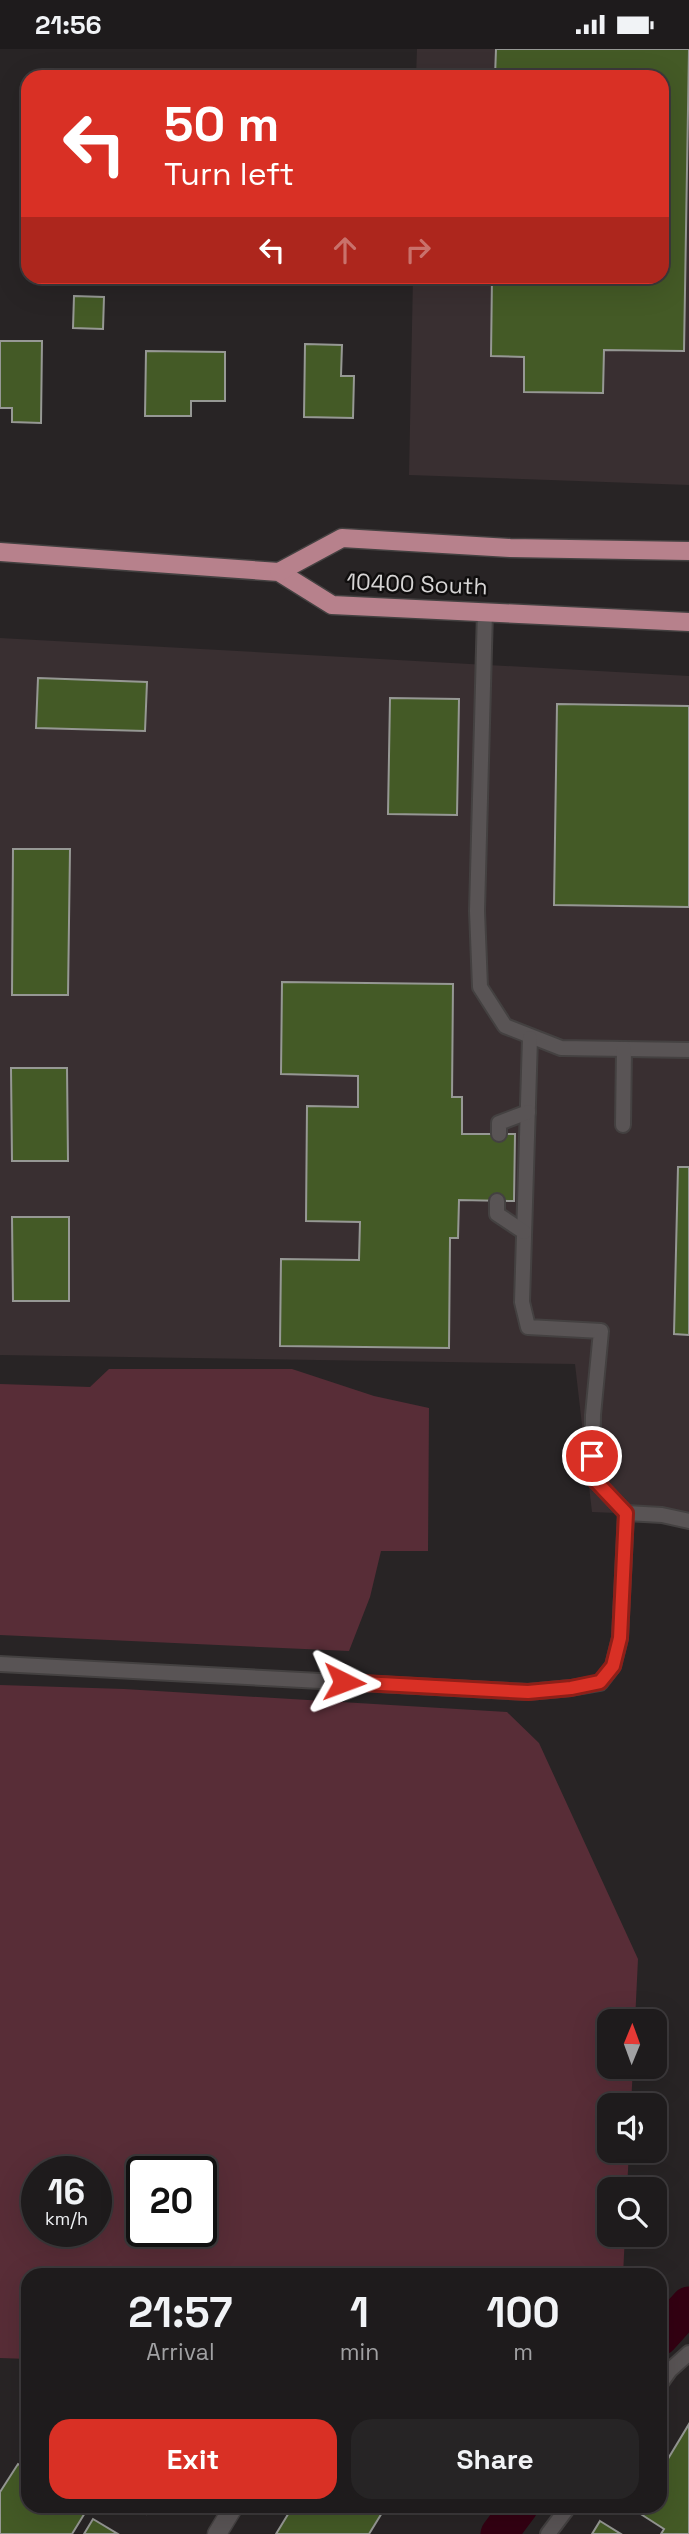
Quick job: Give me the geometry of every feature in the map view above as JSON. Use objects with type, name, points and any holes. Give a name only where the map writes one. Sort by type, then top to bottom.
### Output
[{"type":"main road","name":"10400 South","points":[[689,551],[510,548],[342,538],[279,572],[332,605],[689,622]]},
{"type":"main road","points":[[0,552],[279,572]]},
{"type":"street","points":[[216,2534],[230,2513]]},
{"type":"lane","points":[[485,611],[477,911],[480,987],[505,1026],[561,1048],[689,1050]]},
{"type":"lane","points":[[530,1038],[522,1302],[528,1327],[601,1331],[593,1415],[592,1477],[626,1513],[662,1515],[689,1521]]},
{"type":"lane","points":[[623,1125],[624,1049]]},
{"type":"lane","points":[[499,1134],[499,1123],[528,1112]]},
{"type":"lane","points":[[497,1201],[497,1214],[524,1232]]},
{"type":"lane","points":[[0,1664],[528,1692],[600,1682],[613,1666],[620,1638],[626,1513]]},
{"type":"lane","points":[[667,2374],[689,2353]]},
{"type":"lane","points":[[548,2534],[564,2513]]},
{"type":"shaded area","points":[[417,49],[689,49],[689,485],[409,475],[413,284],[669,284],[669,70],[416,70]]},
{"type":"shaded area","points":[[0,638],[689,676],[689,1516],[592,1512],[575,1364],[0,1355]]},
{"type":"shaded area","points":[[109,1369],[292,1369],[374,1396],[429,1408],[428,1551],[381,1551],[370,1597],[349,1651],[0,1635],[0,1384],[90,1387]]},
{"type":"shaded area","points":[[0,1685],[124,1689],[507,1712],[539,1743],[638,1959],[636,2009],[597,2009],[597,2079],[632,2079],[632,2093],[597,2093],[597,2163],[628,2163],[628,2177],[597,2177],[597,2247],[624,2247],[623,2268],[21,2268],[21,2359],[0,2358]]},
{"type":"building","points":[[496,49],[689,49],[684,351],[604,350],[603,393],[524,392],[524,357],[491,356],[492,284],[669,284],[669,70],[495,70]]},
{"type":"building","points":[[74,296],[104,297],[103,329],[73,328]]},
{"type":"building","points":[[0,341],[42,341],[41,423],[12,422],[12,408],[0,408]]},
{"type":"building","points":[[305,344],[342,345],[341,376],[354,376],[353,418],[304,417]]},
{"type":"building","points":[[146,351],[225,352],[225,401],[191,401],[191,416],[145,416]]},
{"type":"building","points":[[38,678],[147,682],[145,731],[36,728]]},
{"type":"building","points":[[390,698],[459,699],[457,815],[388,814]]},
{"type":"building","points":[[557,704],[689,706],[689,907],[554,905]]},
{"type":"building","points":[[13,849],[70,849],[68,995],[12,995]]},
{"type":"building","points":[[282,982],[453,984],[452,1097],[462,1097],[462,1134],[515,1134],[514,1201],[459,1200],[458,1238],[450,1238],[449,1348],[280,1346],[281,1259],[359,1260],[360,1222],[306,1221],[307,1106],[358,1107],[358,1076],[281,1074]]},
{"type":"building","points":[[11,1068],[67,1068],[68,1161],[12,1161]]},
{"type":"building","points":[[678,1167],[689,1167],[689,1335],[674,1334]]},
{"type":"building","points":[[12,1217],[69,1217],[69,1301],[13,1301]]},
{"type":"building","points":[[689,2424],[689,2534],[661,2534],[664,2529],[639,2513],[667,2513],[667,2460]]},
{"type":"building","points":[[18,2464],[21,2466],[21,2513],[85,2513],[72,2534],[0,2534],[0,2492]]},
{"type":"building","points":[[289,2513],[382,2513],[369,2534],[276,2534]]},
{"type":"building","points":[[93,2519],[118,2534],[84,2534]]},
{"type":"building","points":[[600,2521],[621,2534],[592,2534]]},
{"type":"waterway","points":[[667,2329],[689,2305]]},
{"type":"waterway","points":[[499,2534],[515,2513]]},
{"type":"route","points":[[344,1682],[528,1692],[600,1682],[613,1666],[620,1638],[626,1513],[592,1477],[592,1456]]}]
